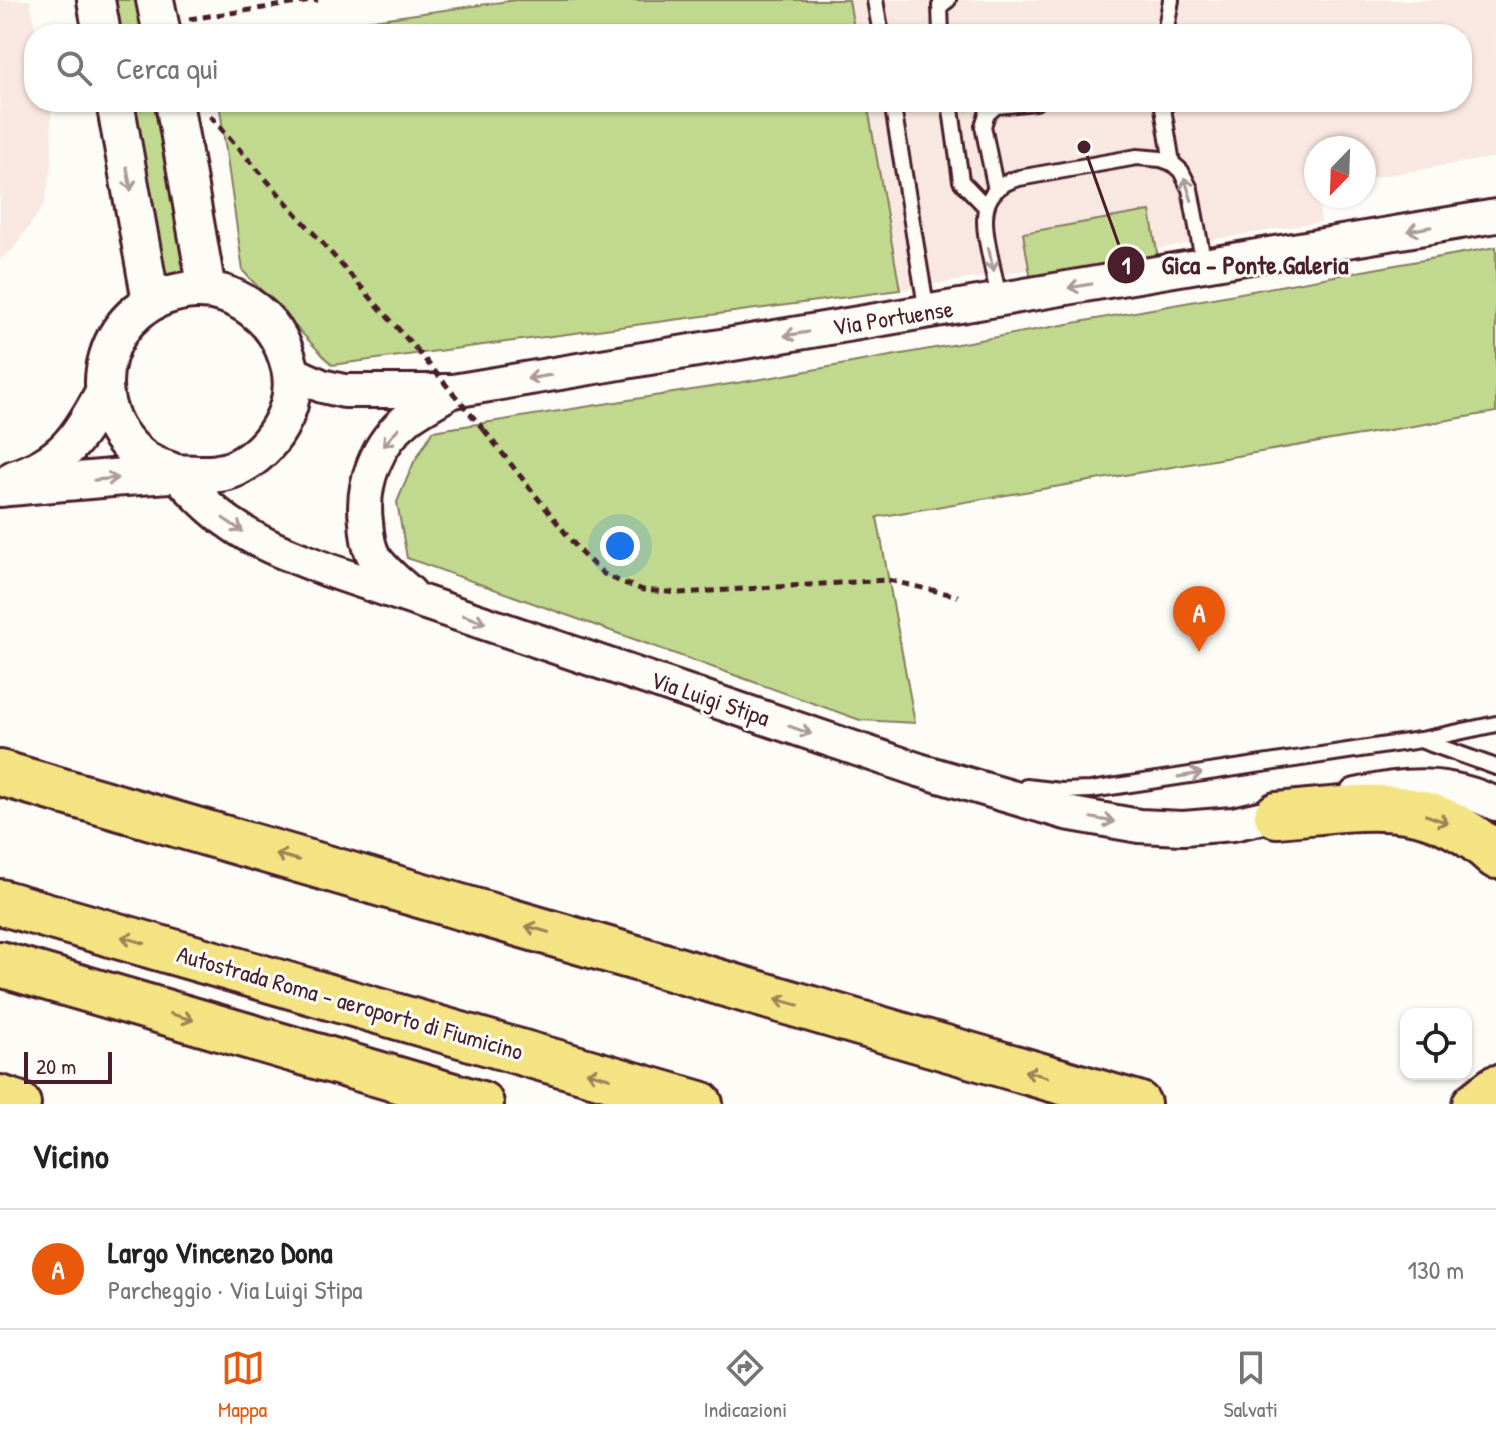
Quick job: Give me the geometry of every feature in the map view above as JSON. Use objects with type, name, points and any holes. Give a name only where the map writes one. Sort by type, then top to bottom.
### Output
[{"type":"highway","points":[[0,773],[1138,1104]]},
{"type":"highway","points":[[1277,815],[1379,807],[1403,809],[1439,818],[1461,828],[1496,856]]},
{"type":"highway","name":"Autostrada Roma - aeroporto di Fiumicino","points":[[0,902],[700,1104]]},
{"type":"highway","points":[[0,964],[481,1104]]},
{"type":"highway","points":[[1475,1104],[1496,1088]]},
{"type":"highway","points":[[0,1098],[18,1104]]},
{"type":"main road","points":[[96,0],[100,24]]},
{"type":"main road","points":[[155,0],[173,24]]},
{"type":"main road","points":[[117,112],[151,301]]},
{"type":"main road","points":[[190,112],[207,290]]},
{"type":"main road","points":[[0,485],[175,473],[205,476],[234,469],[259,453],[278,430],[290,402],[291,372],[282,342],[263,316],[237,298],[207,290],[178,291],[151,301],[129,318],[114,340],[105,365],[104,392],[111,420],[127,444],[148,462],[175,473]]},
{"type":"main road","points":[[0,485],[34,473],[67,450],[88,423],[104,392]]},
{"type":"street","name":"Via Portuense","points":[[291,372],[322,386],[344,391],[453,391],[1496,216]]},
{"type":"street","points":[[416,600],[373,555],[368,539],[365,493],[372,468],[395,431],[408,419],[453,391]]},
{"type":"street","name":"Via Luigi Stipa","points":[[175,473],[219,515],[253,537],[328,570],[919,770],[1066,813],[1139,826],[1210,827],[1402,786],[1441,786],[1496,804]]},
{"type":"lane","points":[[875,0],[879,24]]},
{"type":"lane","points":[[941,24],[940,6],[948,0]]},
{"type":"lane","points":[[1167,24],[1171,0]]},
{"type":"lane","points":[[894,112],[927,312]]},
{"type":"lane","points":[[951,112],[961,181],[986,207]]},
{"type":"lane","points":[[989,112],[983,126],[996,190]]},
{"type":"lane","points":[[1164,112],[1172,163]]},
{"type":"lane","points":[[1000,300],[985,231],[986,207],[996,190],[1010,180],[1137,157],[1161,159],[1181,171],[1190,189],[1204,265]]},
{"type":"lane","points":[[919,770],[1035,789],[1075,791],[1420,740],[1496,724]]},
{"type":"lane","points":[[1420,740],[1496,767]]},
{"type":"path","points":[[191,24],[318,0]]},
{"type":"path","points":[[195,112],[416,349],[582,554],[604,574],[643,590],[679,593],[888,580],[958,596]]},
{"type":"shaded area","points":[[0,0],[30,0],[34,24],[24,24],[24,112],[51,112],[52,163],[44,205],[14,248],[0,260]]},
{"type":"shaded area","points":[[849,0],[1496,0],[1496,157],[1376,177],[1376,136],[1304,136],[1304,208],[1319,208],[1321,222],[900,290],[869,112],[1472,112],[1472,24],[853,24]]},
{"type":"green space","points":[[115,0],[137,0],[141,24],[119,24]]},
{"type":"green space","points":[[516,0],[849,0],[853,24],[344,24]]},
{"type":"green space","points":[[134,112],[157,112],[188,284],[164,288]]},
{"type":"green space","points":[[220,112],[869,112],[900,290],[332,365],[243,271]]},
{"type":"green space","points":[[1150,211],[1158,258],[1031,280],[1023,233]]},
{"type":"green space","points":[[1496,247],[1496,412],[877,517],[915,723],[860,720],[407,558],[397,502],[414,462],[433,431],[768,378]]},
{"type":"place","name":"Gica - Ponte Galeria","points":[[1084,147]]},
{"type":"place","name":"Largo Vincenzo Dona","points":[[1199,652]]}]
